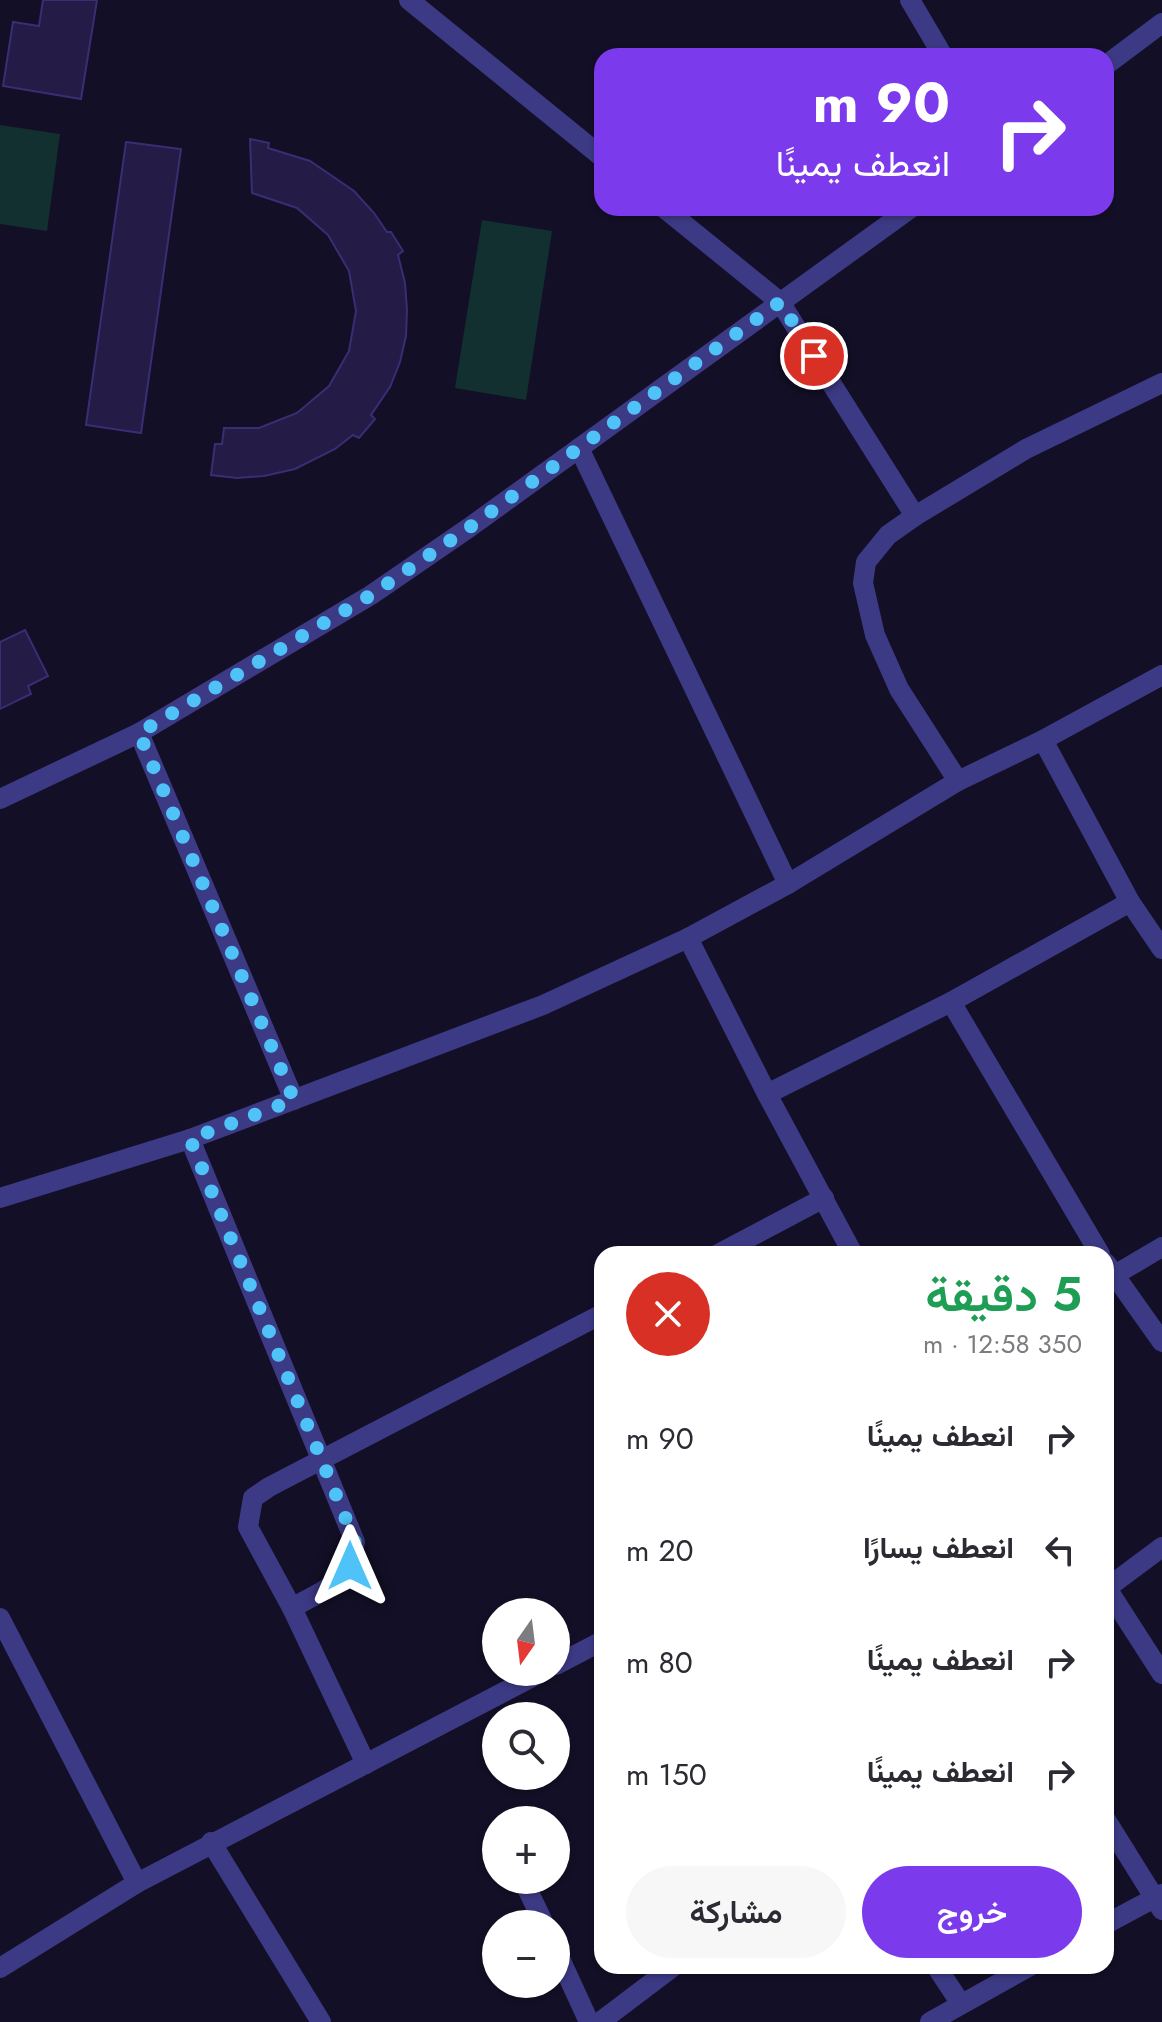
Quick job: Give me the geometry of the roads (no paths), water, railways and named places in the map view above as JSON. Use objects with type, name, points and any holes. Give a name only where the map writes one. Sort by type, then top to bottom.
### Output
[{"type":"street","points":[[409,0],[594,150]]},
{"type":"street","points":[[910,0],[938,48]]},
{"type":"street","points":[[1114,59],[1162,23]]},
{"type":"street","points":[[674,216],[780,302],[915,516]]},
{"type":"street","points":[[0,799],[139,733],[371,595],[900,216]]},
{"type":"street","points":[[958,781],[899,689],[875,635],[863,583],[866,562],[888,535],[915,516],[1026,449],[1162,383]]},
{"type":"street","points":[[579,448],[788,884]]},
{"type":"street","points":[[0,1198],[190,1139],[543,1005],[688,938],[788,884],[958,781],[1043,740],[1162,675]]},
{"type":"street","points":[[139,733],[294,1100]]},
{"type":"street","points":[[1043,740],[1130,902],[1162,949]]},
{"type":"street","points":[[767,1094],[951,1002],[1130,902]]},
{"type":"street","points":[[688,938],[849,1246]]},
{"type":"street","points":[[951,1002],[1095,1246]]},
{"type":"street","points":[[190,1139],[355,1542],[342,1578],[292,1608]]},
{"type":"street","points":[[733,1246],[824,1198]]},
{"type":"street","points":[[1114,1270],[1162,1247]]},
{"type":"street","points":[[1114,1281],[1162,1342]]},
{"type":"street","points":[[366,1764],[292,1608],[248,1527],[253,1498],[594,1318]]},
{"type":"street","points":[[1114,1582],[1162,1547]]},
{"type":"street","points":[[1114,1600],[1162,1674]]},
{"type":"street","points":[[0,1618],[137,1883]]},
{"type":"street","points":[[570,1658],[594,1645]]},
{"type":"street","points":[[0,1968],[137,1883],[211,1842],[515,1686]]},
{"type":"street","points":[[1114,1832],[1160,1900],[1114,1920]]},
{"type":"street","points":[[211,1842],[321,2022]]},
{"type":"street","points":[[600,2022],[663,1974]]},
{"type":"street","points":[[941,1974],[961,2004]]},
{"type":"street","points":[[930,2022],[1015,1974]]},
{"type":"street","points":[[570,1981],[589,2022]]}]
